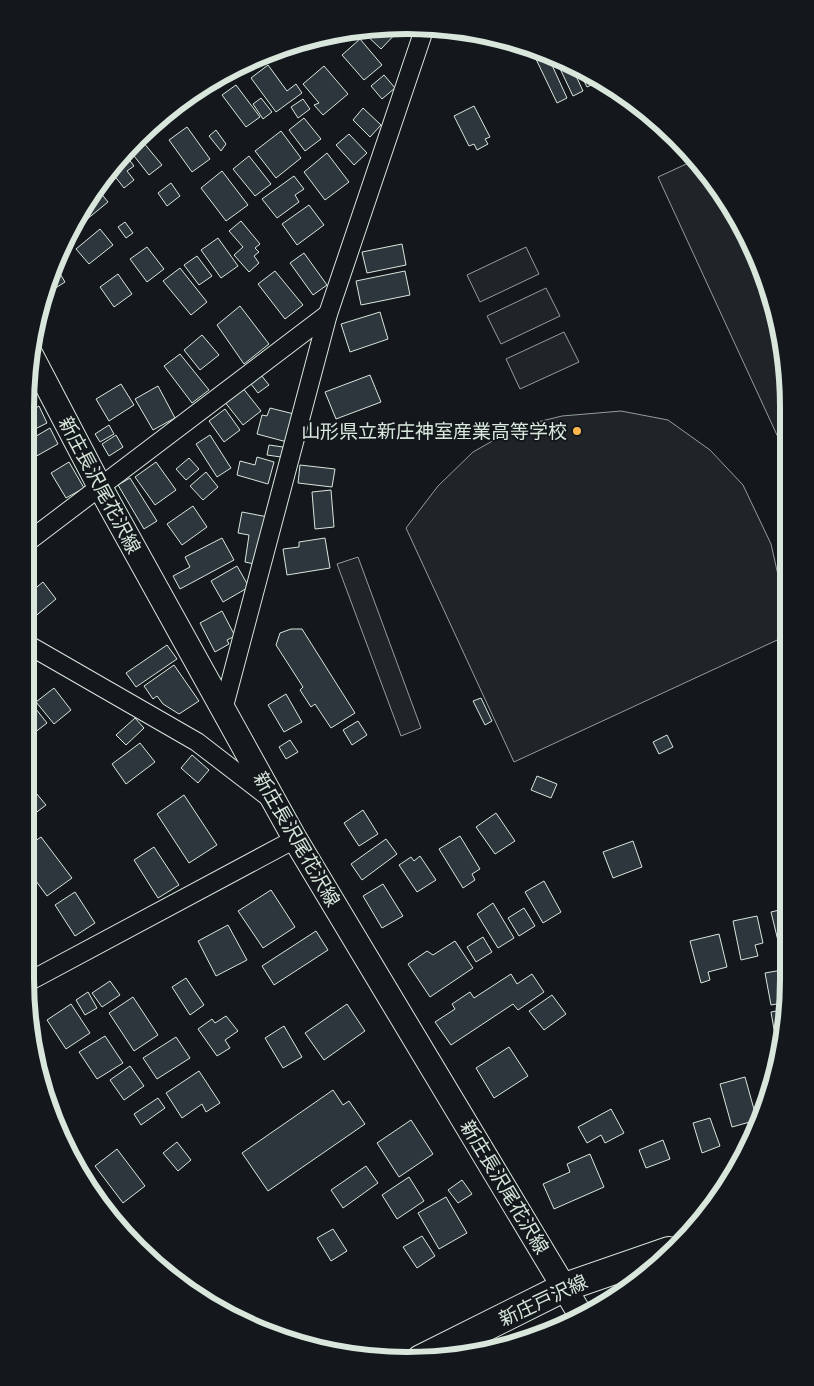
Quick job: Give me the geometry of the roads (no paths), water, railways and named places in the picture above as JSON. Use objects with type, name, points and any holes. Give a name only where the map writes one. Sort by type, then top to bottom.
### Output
[{"type":"main road","name":"新庄長沢尾花沢線","points":[[36,365],[100,487],[223,710],[278,805],[295,839],[578,1311]]},
{"type":"main road","name":"新庄戸沢線","points":[[438,1350],[565,1287],[659,1255]]},
{"type":"street","points":[[223,710],[328,314],[422,35]]},
{"type":"street","points":[[34,537],[328,314]]},
{"type":"street","points":[[34,648],[197,742],[251,782],[278,805]]},
{"type":"street","points":[[34,979],[295,839]]},
{"type":"place","name":"山形県立新庄神室産業高等学校","points":[[577,431]]}]
